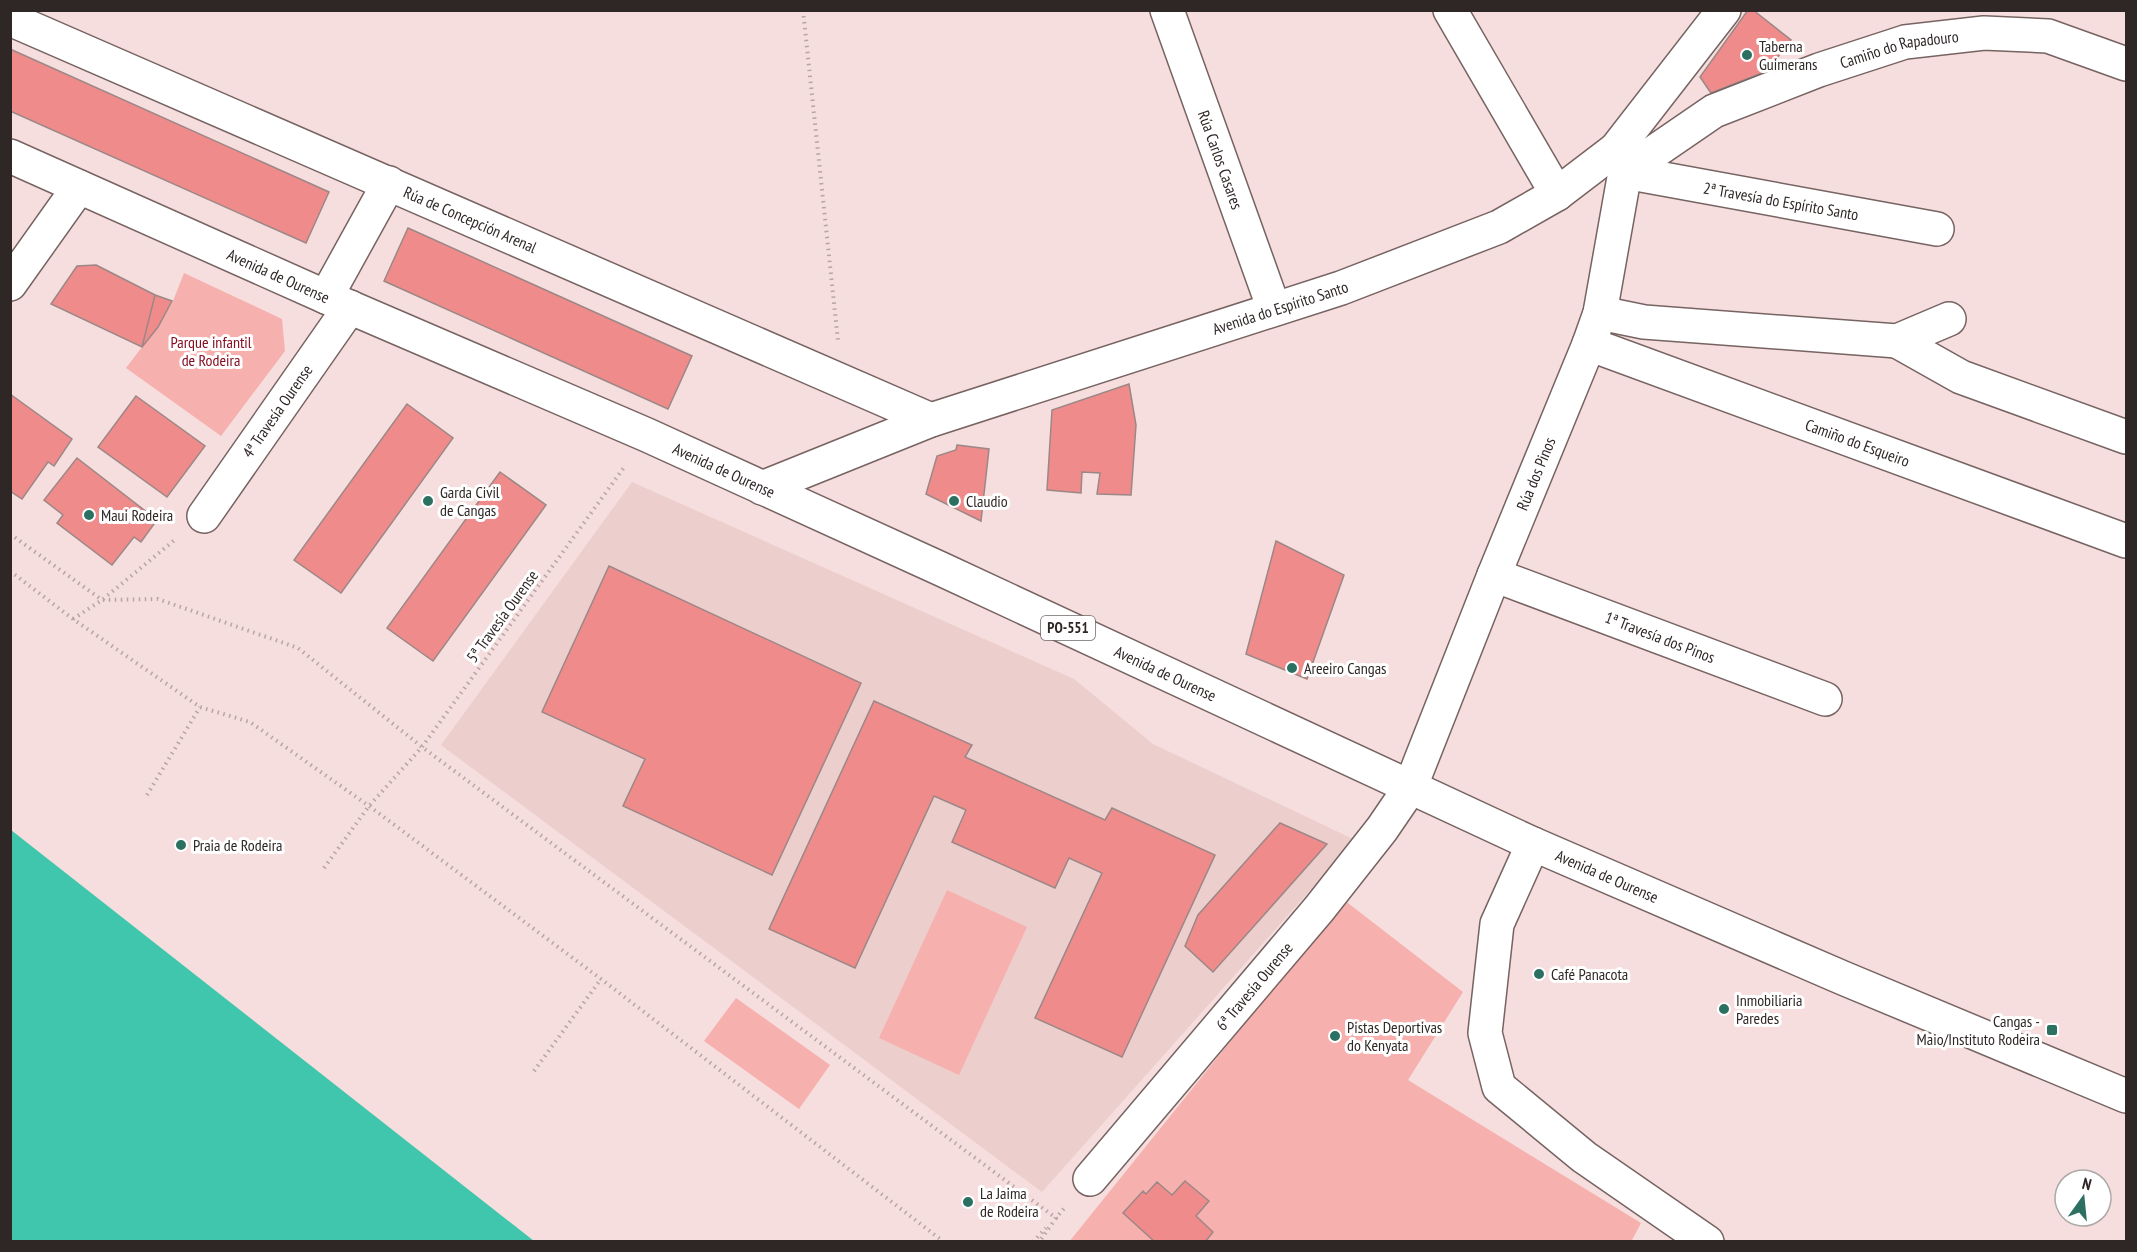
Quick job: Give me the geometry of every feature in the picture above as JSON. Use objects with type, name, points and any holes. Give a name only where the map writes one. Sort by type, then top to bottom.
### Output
[{"type":"street","name":"Rúa Carlos Casares","points":[[1167,10],[1274,309]]},
{"type":"street","points":[[1450,10],[1557,194]]},
{"type":"street","name":"Avenida do Espírito Santo","points":[[762,488],[931,420],[1341,288],[1499,227],[1621,161],[1724,10]]},
{"type":"street","name":"Rúa de Concepción Arenal","points":[[10,19],[931,420]]},
{"type":"street","name":"Camiño do Rapadouro","points":[[1621,161],[1714,111],[1819,70],[1905,42],[1983,33],[2048,36],[2127,64]]},
{"type":"street","name":"Avenida de Ourense","points":[[10,156],[338,302],[647,435],[1533,844],[1844,978],[2127,1096]]},
{"type":"street","name":"2ª Travesía do Espírito Santo","points":[[1621,161],[1937,229]]},
{"type":"street","name":"Rúa dos Pinos","points":[[1410,788],[1494,575],[1590,344],[1600,313],[1621,161]]},
{"type":"street","name":"4ª Travesía Ourense","points":[[204,516],[338,302],[389,183]]},
{"type":"street","points":[[10,284],[79,187]]},
{"type":"street","points":[[1600,313],[1644,322],[1897,341],[1961,377],[2127,437]]},
{"type":"street","points":[[1897,341],[1949,319]]},
{"type":"street","name":"Camiño do Esqueiro","points":[[1590,344],[2127,541]]},
{"type":"street","name":"1ª Travesía dos Pinos","points":[[1494,575],[1825,699]]},
{"type":"street","name":"6ª Travesía Ourense","points":[[1090,1179],[1319,909],[1382,829],[1410,788]]},
{"type":"street","points":[[1533,844],[1497,924],[1485,1033],[1499,1087],[1584,1157],[1691,1237]]},
{"type":"path","points":[[803,10],[832,302],[843,381]]},
{"type":"path","name":"5ª Travesía Ourense","points":[[324,868],[369,806],[422,747],[647,435]]},
{"type":"path","points":[[74,619],[102,600],[204,516]]},
{"type":"path","points":[[10,534],[102,600],[158,599],[298,648],[422,747],[1056,1218]]},
{"type":"path","points":[[10,571],[200,707],[250,722],[369,806],[944,1242]]},
{"type":"path","points":[[147,795],[200,707]]},
{"type":"path","points":[[534,1071],[601,980]]},
{"type":"path","points":[[1033,1242],[1090,1179]]},
{"type":"path","points":[[1039,1242],[1056,1218]]},
{"type":"shaded area","points":[[632,482],[1074,679],[1153,744],[1355,840],[1042,1192],[441,745]]},
{"type":"shaded area","points":[[11,830],[534,1241],[11,1241]]},
{"type":"green space","name":"Parque infantil de Rodeira","points":[[184,273],[282,319],[285,351],[221,436],[126,368],[158,326],[173,301]]},
{"type":"green space","points":[[947,890],[1027,927],[959,1075],[879,1038]]},
{"type":"green space","name":"Pistas Deportivas do Kenyata","points":[[1344,900],[1463,992],[1408,1080],[1641,1223],[1631,1242],[1069,1242]]},
{"type":"green space","points":[[736,998],[830,1065],[799,1109],[704,1041]]},
{"type":"building","name":"Taberna Guimerans","points":[[1748,10],[1753,10],[1791,40],[1767,71],[1711,93],[1700,77]]},
{"type":"building","points":[[10,49],[329,192],[306,243],[10,111]]},
{"type":"building","points":[[408,228],[692,356],[668,409],[384,281]]},
{"type":"building","points":[[96,265],[155,295],[142,347],[51,304],[77,266]]},
{"type":"building","points":[[155,295],[172,301],[158,327],[142,347]]},
{"type":"building","points":[[1129,384],[1136,425],[1131,495],[1097,494],[1100,473],[1082,472],[1081,493],[1047,490],[1052,410]]},
{"type":"building","points":[[10,394],[72,439],[54,466],[48,462],[22,499],[10,491]]},
{"type":"building","points":[[136,396],[205,446],[167,497],[98,447]]},
{"type":"building","points":[[407,404],[453,438],[341,593],[294,560]]},
{"type":"building","points":[[957,445],[989,449],[981,521],[926,494],[937,456],[956,450]]},
{"type":"building","points":[[77,458],[157,520],[141,542],[134,537],[112,565],[57,523],[63,515],[44,500]]},
{"type":"building","points":[[500,472],[546,505],[433,661],[387,628]]},
{"type":"building","points":[[1276,541],[1344,575],[1307,679],[1246,654]]},
{"type":"building","points":[[609,566],[861,683],[772,875],[623,806],[645,759],[542,712]]},
{"type":"building","points":[[874,701],[972,745],[965,757],[1105,820],[1112,808],[1215,855],[1122,1057],[1035,1018],[1102,873],[1069,858],[1055,888],[952,842],[966,810],[934,796],[855,968],[769,929]]},
{"type":"building","points":[[1280,823],[1327,844],[1213,972],[1185,946],[1198,915]]},
{"type":"building","points":[[1185,1181],[1209,1201],[1196,1216],[1213,1232],[1205,1242],[1155,1242],[1123,1213],[1143,1191],[1146,1194],[1157,1182],[1172,1195]]},
{"type":"place","name":"Taberna Guimerans","points":[[1747,55]]},
{"type":"place","name":"Garda Civil de Cangas","points":[[428,501]]},
{"type":"place","name":"Claudio","points":[[954,501]]},
{"type":"place","name":"Maui Rodeira","points":[[89,515]]},
{"type":"place","name":"Areeiro Cangas","points":[[1292,668]]},
{"type":"place","name":"Praia de Rodeira","points":[[181,845]]},
{"type":"place","name":"Café Panacota","points":[[1539,974]]},
{"type":"place","name":"Inmobiliaria Paredes","points":[[1724,1009]]},
{"type":"place","name":"Cangas - Maio/Instituto Rodeira","points":[[2052,1030]]},
{"type":"place","name":"Pistas Deportivas do Kenyata","points":[[1335,1036]]},
{"type":"place","name":"La Jaima de Rodeira","points":[[968,1202]]}]
